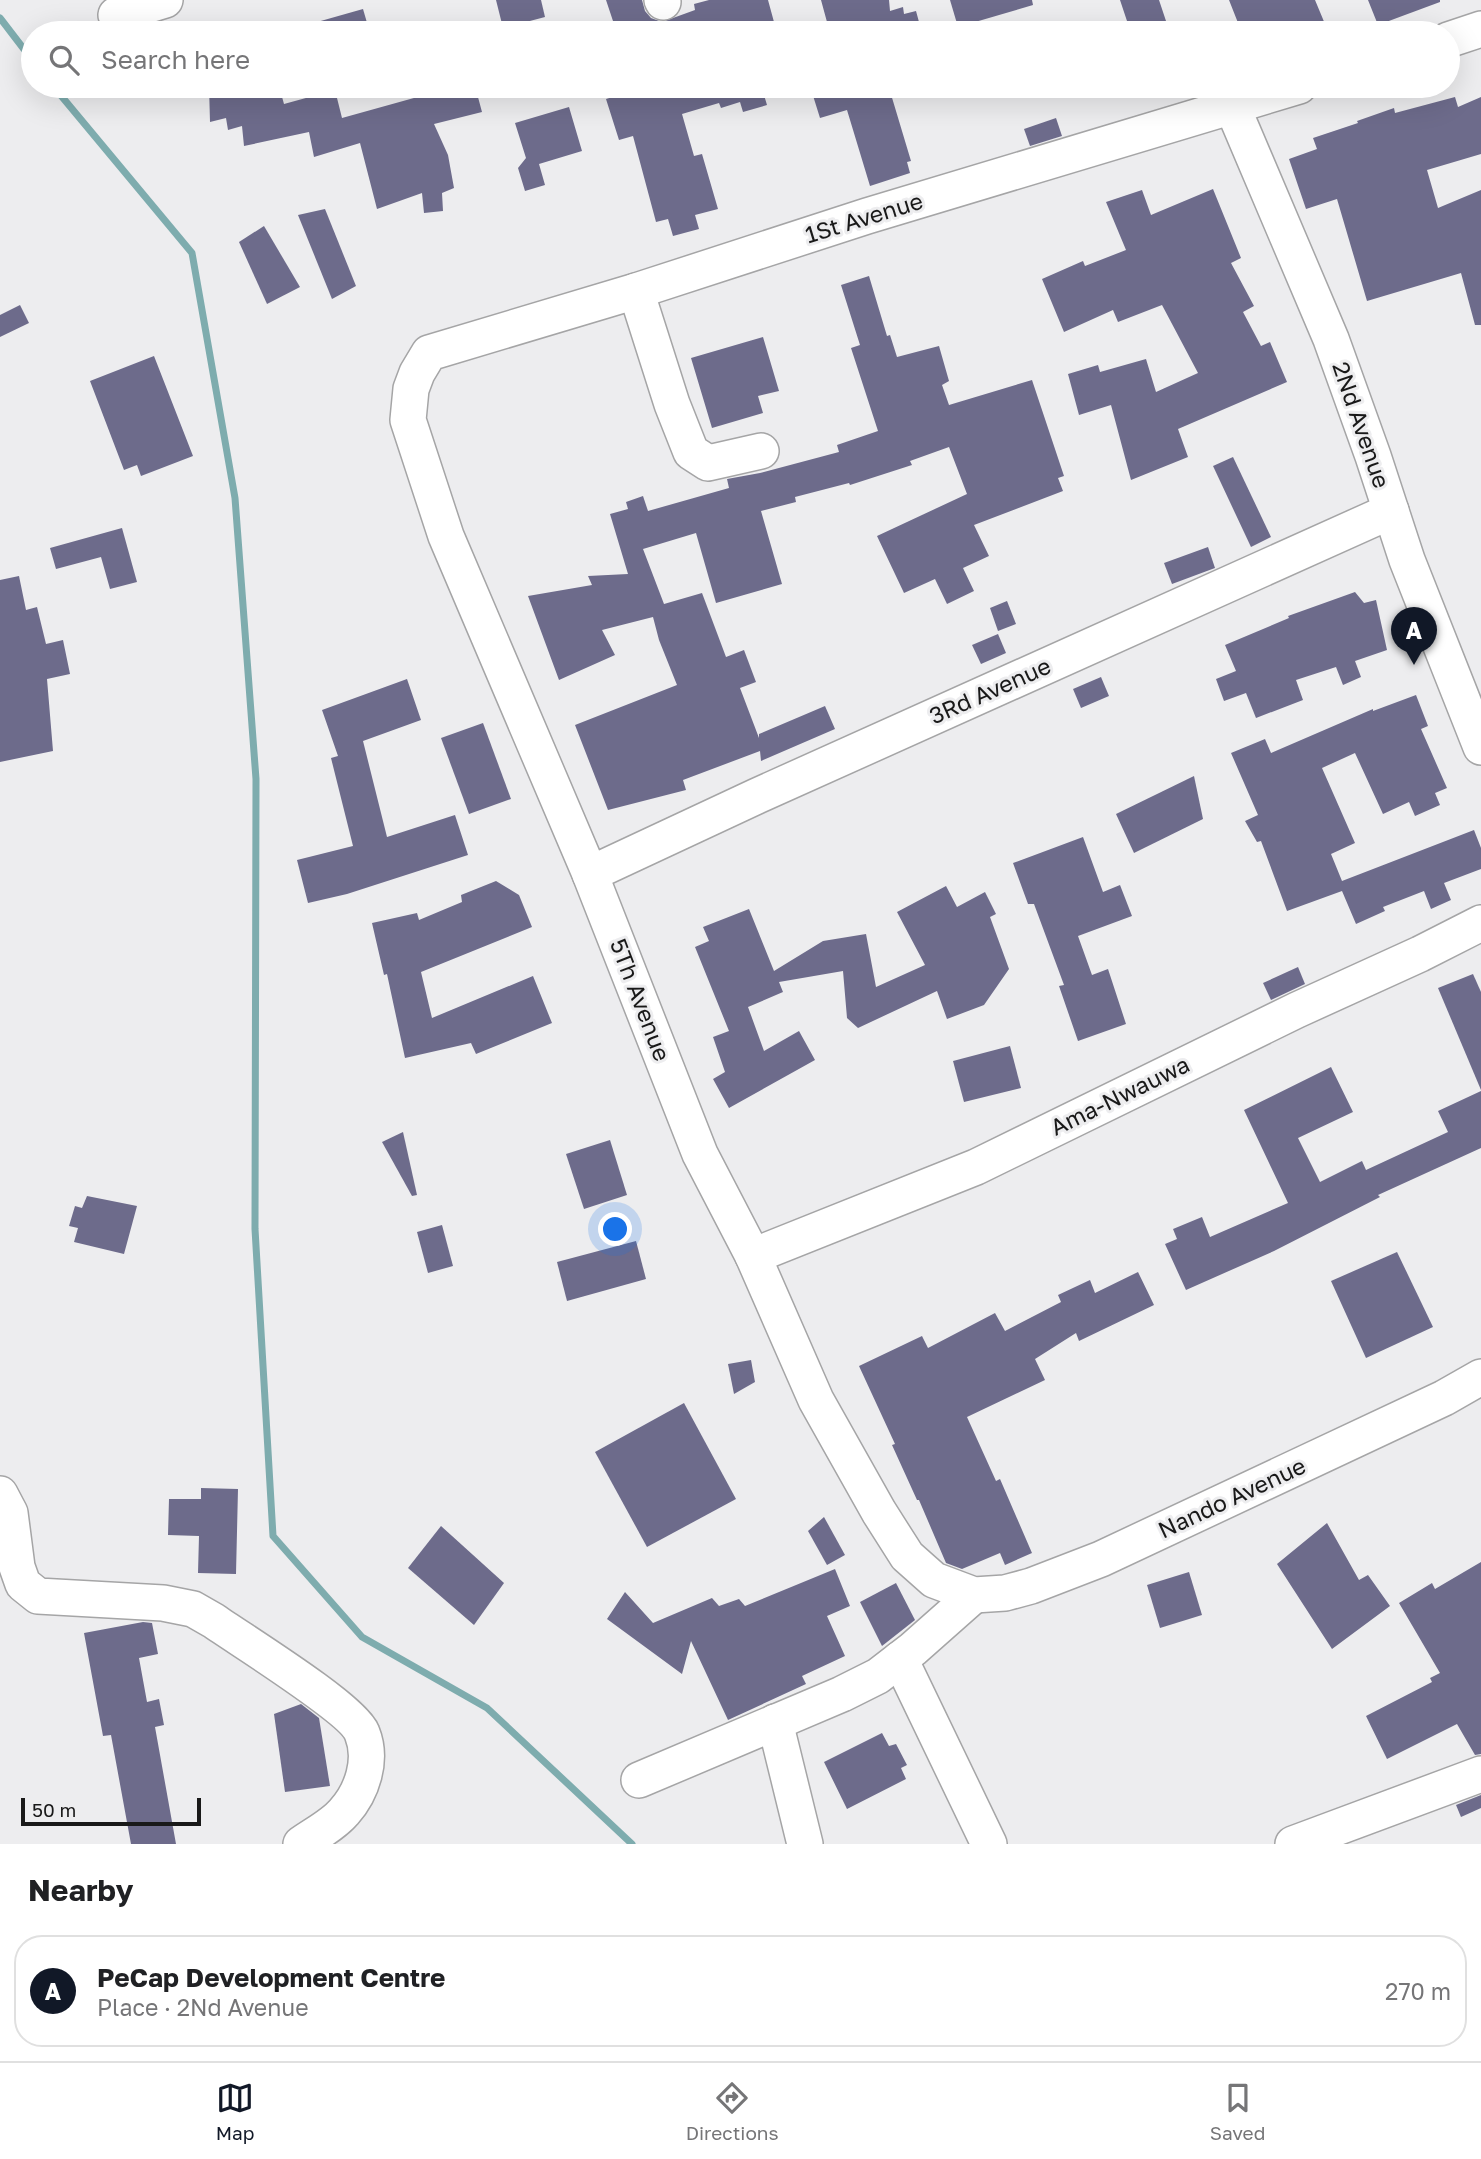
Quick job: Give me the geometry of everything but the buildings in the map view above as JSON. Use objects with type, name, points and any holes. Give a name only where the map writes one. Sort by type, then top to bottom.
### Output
[{"type":"street","points":[[116,15],[165,0]]},
{"type":"street","points":[[1460,36],[1481,29]]},
{"type":"street","name":"1St Avenue","points":[[429,353],[636,291],[880,212],[1259,98]]},
{"type":"street","name":"2Nd Avenue","points":[[1232,106],[1331,339],[1407,560],[1481,747]]},
{"type":"street","points":[[636,291],[672,404],[691,452],[708,463],[761,451]]},
{"type":"street","name":"5Th Avenue","points":[[429,353],[411,389],[408,420],[446,536],[590,874],[700,1154],[753,1256],[816,1400],[878,1513],[907,1556],[934,1580],[974,1595]]},
{"type":"street","name":"3Rd Avenue","points":[[590,874],[1391,511]]},
{"type":"street","name":"Ama-Nwauwa","points":[[753,1256],[976,1167],[1481,923]]},
{"type":"street","name":"Nando Avenue","points":[[974,1595],[1031,1586],[1101,1559],[1444,1398],[1481,1377]]},
{"type":"street","points":[[0,1494],[10,1513],[17,1567],[23,1584],[38,1596],[163,1603],[193,1609],[344,1711],[362,1732],[366,1756],[362,1785],[344,1813],[301,1844]]},
{"type":"street","points":[[639,1780],[842,1694],[878,1676],[974,1595]]},
{"type":"street","points":[[900,1659],[989,1844]]},
{"type":"street","points":[[775,1723],[805,1844]]},
{"type":"street","points":[[1293,1844],[1481,1774]]},
{"type":"waterway","points":[[0,18],[21,45]]},
{"type":"waterway","points":[[63,98],[192,253],[235,498],[256,779],[255,1229],[273,1536],[362,1637],[487,1708],[632,1844]]},
{"type":"place","name":"PeCap Development Centre","points":[[1414,665]]}]
